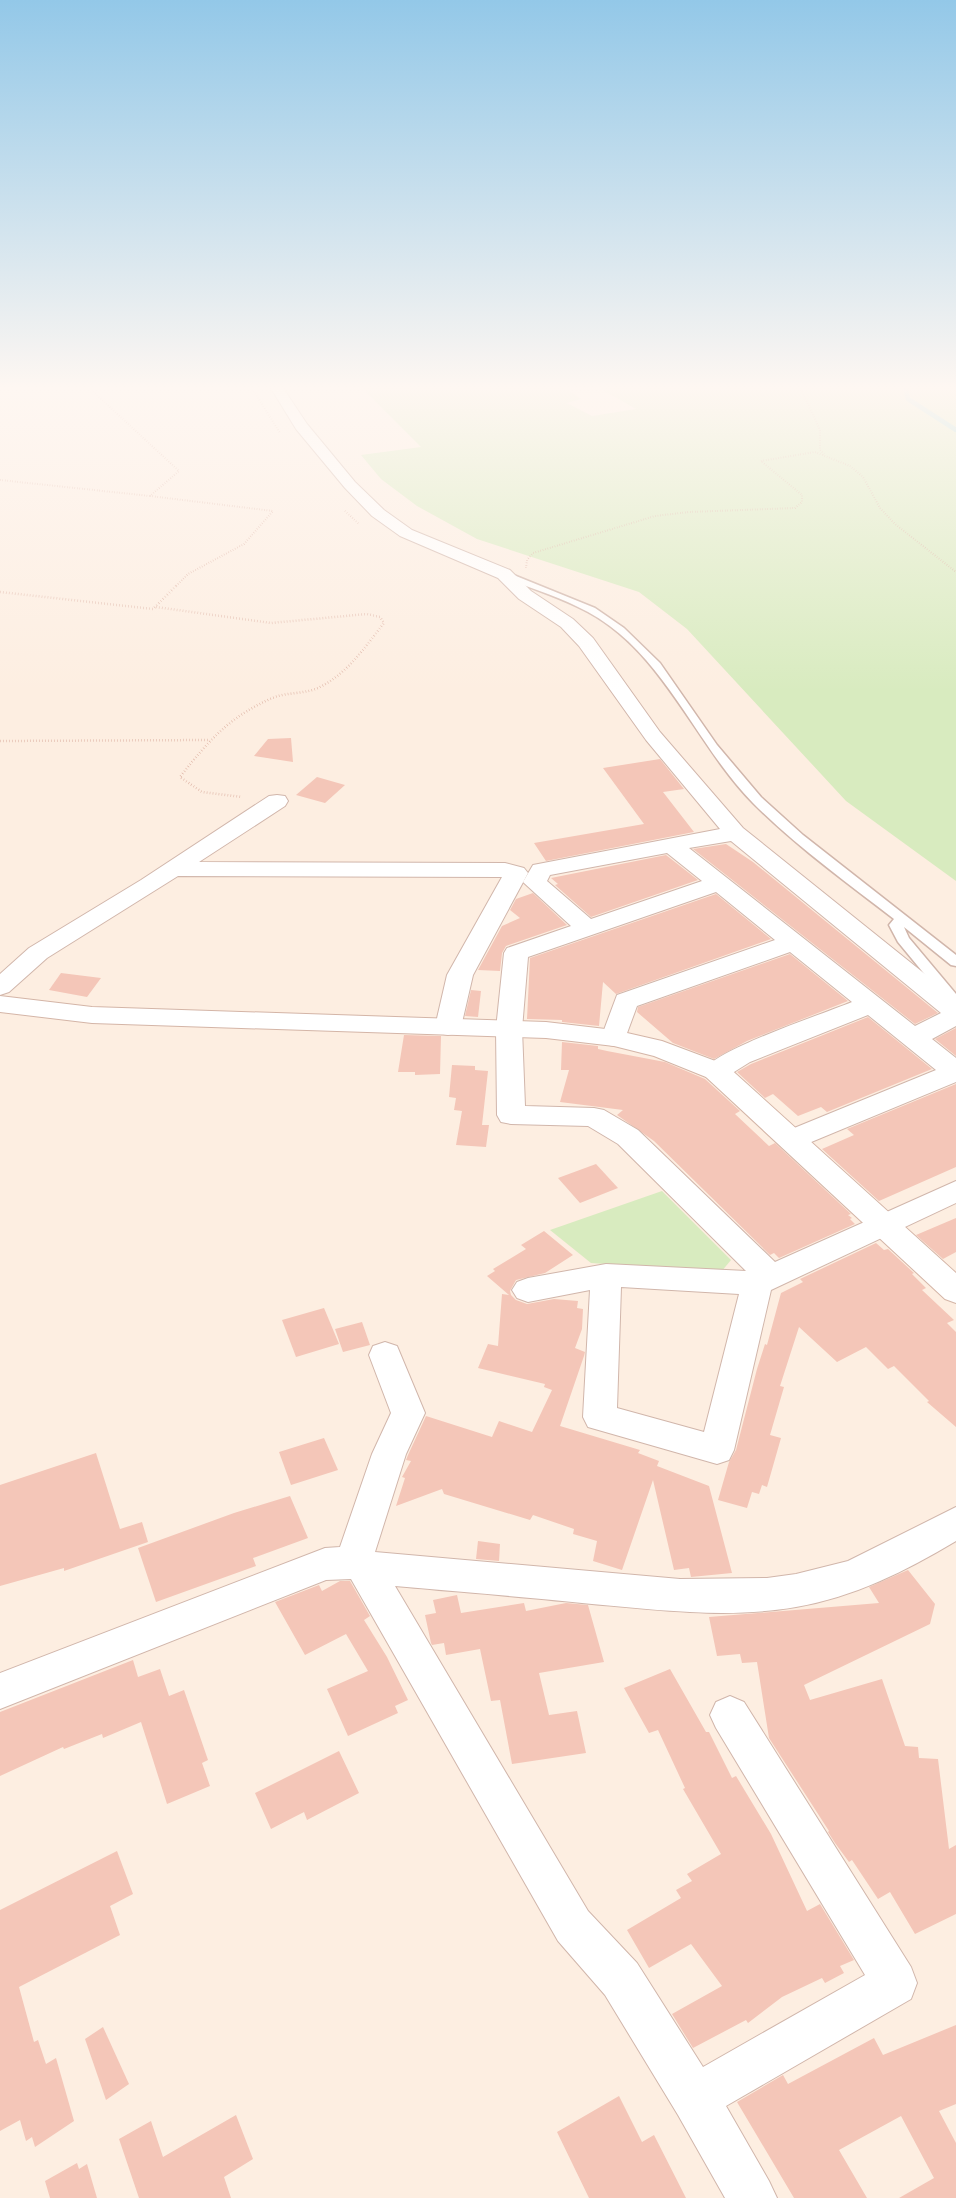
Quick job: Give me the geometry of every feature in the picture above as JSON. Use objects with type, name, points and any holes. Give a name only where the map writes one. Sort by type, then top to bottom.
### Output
[{"type":"street","points":[[352,488],[378,514],[406,533],[504,574],[525,595],[567,623],[586,642],[653,736],[735,833],[956,1014],[913,1038]]},
{"type":"street","points":[[0,987],[38,953],[173,869],[277,801]]},
{"type":"street","points":[[173,869],[505,870],[516,873],[541,870],[735,833]]},
{"type":"street","points":[[671,845],[956,1072],[792,1140]]},
{"type":"street","points":[[541,870],[535,882],[588,929]]},
{"type":"street","points":[[448,1027],[460,974],[516,873]]},
{"type":"street","points":[[720,883],[516,953],[509,1029],[511,1115],[594,1117],[628,1137],[764,1280]]},
{"type":"street","points":[[614,1038],[626,1001],[794,942]]},
{"type":"street","points":[[0,1004],[92,1015],[546,1030],[614,1038],[662,1049],[716,1070],[956,1291]]},
{"type":"street","points":[[716,1070],[741,1056],[872,1004]]},
{"type":"street","points":[[528,1290],[606,1274],[764,1280],[956,1192]]},
{"type":"street","points":[[606,1274],[600,1417],[717,1450],[764,1280]]},
{"type":"street","points":[[385,1355],[408,1413],[389,1454],[359,1565],[573,1926],[621,1979],[695,2098],[752,2198]]},
{"type":"street","points":[[0,1691],[325,1564],[359,1565],[671,1596],[731,1598],[795,1592],[829,1584],[884,1561],[956,1522]]},
{"type":"street","points":[[695,2098],[895,1983],[730,1716]]},
{"type":"lane","points":[[504,574],[592,610],[620,630],[656,665],[713,747],[757,800],[799,838],[956,962]]},
{"type":"lane","points":[[901,918],[896,925],[903,939],[952,998],[956,1008]]},
{"type":"path","points":[[71,488],[273,511],[244,544],[188,574],[155,607]]},
{"type":"path","points":[[150,496],[160,488]]},
{"type":"path","points":[[535,586],[526,569],[527,560],[533,553],[655,516],[689,512],[782,510],[795,508],[802,502],[802,496],[792,488]]},
{"type":"path","points":[[869,488],[880,508],[890,518],[921,546],[956,572]]},
{"type":"path","points":[[0,592],[153,609],[155,607],[271,623],[367,614],[380,617],[384,623],[351,665],[319,688],[276,697],[238,717],[209,740],[180,777],[202,792],[277,801]]},
{"type":"path","points":[[0,741],[209,740]]},
{"type":"green space","points":[[392,488],[956,488],[956,881],[846,801],[687,629],[639,592],[477,539],[417,506]]},
{"type":"green space","points":[[662,1191],[731,1260],[721,1272],[591,1263],[550,1230]]},
{"type":"building","points":[[291,738],[293,762],[254,756],[268,739]]},
{"type":"building","points":[[660,759],[684,789],[663,792],[694,832],[546,861],[534,843],[644,824],[603,768]]},
{"type":"building","points":[[317,777],[345,785],[325,803],[296,795]]},
{"type":"building","points":[[726,844],[753,862],[938,1013],[915,1024],[693,849]]},
{"type":"building","points":[[666,855],[698,880],[591,917],[555,885],[558,884],[551,878]]},
{"type":"building","points":[[533,893],[567,925],[506,946],[502,953],[500,971],[478,970],[502,926],[520,918],[510,910],[516,899]]},
{"type":"building","points":[[716,894],[771,939],[616,994],[603,982],[599,1026],[562,1022],[562,1020],[527,1019],[530,958]]},
{"type":"building","points":[[790,954],[848,1001],[747,1041],[714,1059],[673,1043],[637,1012],[638,1007]]},
{"type":"building","points":[[61,973],[101,978],[87,997],[49,990]]},
{"type":"building","points":[[471,990],[481,991],[478,1017],[465,1016]]},
{"type":"building","points":[[868,1017],[932,1069],[827,1112],[821,1107],[798,1116],[773,1094],[765,1098],[737,1072],[751,1064]]},
{"type":"building","points":[[956,1028],[956,1056],[935,1039]]},
{"type":"building","points":[[404,1035],[441,1036],[440,1074],[415,1075],[415,1072],[398,1072]]},
{"type":"building","points":[[562,1042],[598,1046],[598,1049],[665,1062],[705,1079],[740,1111],[735,1114],[769,1146],[775,1143],[851,1214],[848,1215],[855,1224],[779,1258],[774,1253],[770,1255],[654,1141],[617,1115],[623,1110],[560,1102],[569,1070],[561,1070]]},
{"type":"building","points":[[452,1065],[475,1066],[475,1070],[488,1071],[482,1125],[489,1125],[486,1147],[456,1145],[462,1111],[454,1110],[456,1098],[449,1097]]},
{"type":"building","points":[[956,1084],[956,1167],[879,1201],[822,1149],[854,1135],[847,1129]]},
{"type":"building","points":[[596,1164],[618,1188],[580,1203],[558,1178]]},
{"type":"building","points":[[956,1218],[956,1252],[943,1259],[916,1235]]},
{"type":"building","points":[[544,1231],[573,1255],[545,1273],[516,1280],[510,1291],[516,1300],[527,1304],[554,1299],[578,1301],[577,1308],[583,1309],[582,1329],[575,1348],[585,1352],[560,1426],[640,1450],[638,1453],[659,1461],[657,1466],[709,1486],[732,1573],[691,1577],[689,1568],[674,1570],[653,1480],[622,1570],[593,1561],[597,1541],[573,1534],[574,1529],[533,1515],[530,1520],[444,1494],[442,1489],[396,1506],[405,1478],[402,1477],[411,1461],[406,1460],[426,1416],[492,1437],[499,1421],[532,1432],[552,1390],[544,1387],[545,1384],[478,1368],[488,1344],[498,1346],[502,1294],[509,1295],[487,1276],[495,1271],[493,1269],[526,1249],[521,1245]]},
{"type":"building","points":[[876,1243],[884,1250],[888,1249],[914,1273],[912,1274],[926,1288],[922,1290],[954,1320],[947,1323],[956,1332],[956,1427],[927,1402],[929,1401],[894,1366],[888,1369],[866,1347],[837,1362],[799,1327],[780,1386],[784,1387],[770,1435],[781,1438],[767,1487],[762,1485],[759,1494],[752,1492],[747,1508],[718,1500],[729,1462],[736,1450],[757,1369],[765,1344],[767,1345],[781,1293],[803,1282],[800,1279]]},
{"type":"building","points":[[324,1308],[339,1344],[296,1357],[282,1320]]},
{"type":"building","points":[[362,1322],[370,1345],[343,1352],[335,1329]]},
{"type":"building","points":[[324,1438],[338,1470],[291,1485],[279,1452]]},
{"type":"building","points":[[96,1453],[120,1529],[142,1522],[148,1542],[64,1571],[64,1568],[0,1586],[0,1485]]},
{"type":"building","points":[[290,1496],[308,1538],[253,1558],[256,1566],[156,1602],[138,1548],[234,1513]]},
{"type":"building","points":[[478,1541],[500,1544],[499,1561],[476,1559]]},
{"type":"building","points":[[908,1570],[935,1604],[930,1624],[804,1685],[810,1700],[882,1679],[905,1746],[918,1747],[919,1758],[938,1759],[949,1849],[956,1845],[956,1914],[915,1934],[890,1892],[878,1899],[852,1860],[849,1862],[835,1843],[769,1738],[757,1662],[742,1663],[740,1654],[717,1656],[709,1617],[879,1603],[869,1587]]},
{"type":"building","points":[[340,1581],[350,1581],[370,1616],[364,1620],[387,1657],[408,1700],[395,1706],[398,1713],[348,1736],[327,1689],[368,1671],[346,1634],[305,1655],[275,1602],[319,1585],[322,1591]]},
{"type":"building","points":[[457,1595],[461,1613],[524,1603],[526,1611],[566,1603],[588,1605],[604,1662],[539,1673],[549,1715],[577,1711],[586,1753],[512,1764],[500,1700],[491,1701],[480,1649],[446,1655],[444,1643],[432,1645],[431,1643],[425,1615],[436,1613],[433,1600]]},
{"type":"building","points":[[133,1660],[138,1677],[160,1669],[169,1696],[184,1690],[208,1760],[202,1763],[210,1786],[167,1804],[141,1722],[103,1738],[102,1734],[64,1749],[63,1747],[0,1776],[0,1712]]},
{"type":"building","points":[[670,1669],[706,1732],[709,1732],[732,1778],[736,1776],[771,1834],[807,1911],[820,1904],[854,1960],[840,1966],[844,1973],[825,1983],[822,1978],[782,1997],[748,2023],[746,2020],[693,2048],[672,2014],[722,1986],[691,1944],[649,1968],[627,1930],[681,1898],[676,1890],[692,1881],[687,1874],[721,1854],[683,1789],[685,1788],[658,1730],[649,1733],[624,1688]]},
{"type":"building","points":[[339,1751],[359,1793],[307,1820],[304,1812],[271,1829],[255,1793]]},
{"type":"building","points":[[117,1851],[133,1894],[110,1906],[120,1935],[19,1987],[34,2042],[38,2040],[46,2064],[56,2058],[74,2121],[35,2147],[32,2137],[26,2141],[20,2120],[0,2131],[0,1910]]},
{"type":"building","points":[[956,2025],[956,2104],[939,2111],[956,2143],[956,2198],[899,2198],[934,2178],[901,2116],[839,2150],[867,2198],[794,2198],[737,2102],[783,2075],[788,2084],[874,2038],[883,2055]]},
{"type":"building","points":[[103,2027],[129,2084],[106,2100],[85,2039]]},
{"type":"building","points":[[619,2096],[642,2142],[654,2135],[686,2198],[589,2198],[557,2132]]},
{"type":"building","points":[[236,2115],[253,2159],[224,2177],[231,2198],[139,2198],[119,2139],[151,2121],[163,2157]]},
{"type":"building","points":[[77,2163],[79,2169],[87,2164],[97,2198],[50,2198],[45,2181]]}]
